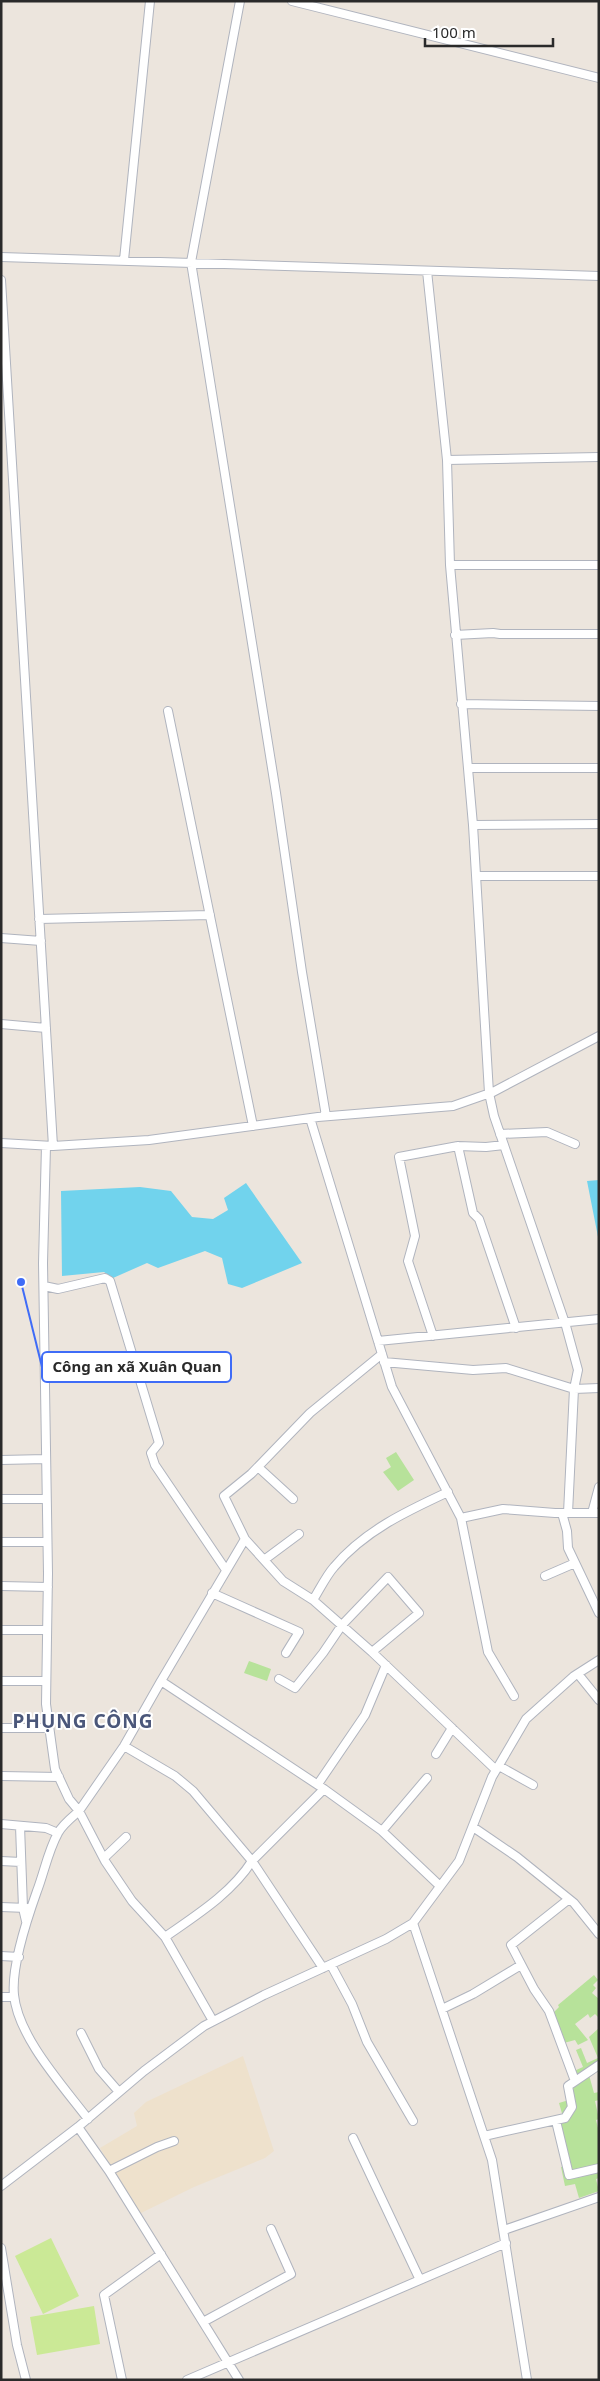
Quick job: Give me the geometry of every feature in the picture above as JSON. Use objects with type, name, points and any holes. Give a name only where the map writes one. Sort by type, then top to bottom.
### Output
[{"type":"street","points":[[124,260],[150,1]]},
{"type":"street","points":[[240,1],[191,262],[326,1116]]},
{"type":"street","points":[[292,1],[599,78]]},
{"type":"street","points":[[1,257],[599,276]]},
{"type":"street","points":[[427,271],[447,460],[450,566],[473,824],[489,1093],[500,1134],[565,1323],[578,1370],[574,1389],[565,1513],[568,1548],[599,1613]]},
{"type":"street","points":[[1,280],[3,349],[11,440],[46,1028],[49,1146],[44,1286],[48,1587],[46,1704],[55,1769],[68,1799],[79,1811],[104,1858],[132,1901],[165,1937],[213,2021]]},
{"type":"street","points":[[1,441],[11,440]]},
{"type":"street","points":[[447,460],[599,457]]},
{"type":"street","points":[[450,566],[599,565]]},
{"type":"street","points":[[456,635],[493,632],[500,634],[599,634]]},
{"type":"street","points":[[461,704],[599,706]]},
{"type":"street","points":[[168,711],[254,1126]]},
{"type":"street","points":[[468,768],[599,768]]},
{"type":"street","points":[[473,824],[599,824]]},
{"type":"street","points":[[476,876],[599,876]]},
{"type":"street","points":[[39,919],[210,915]]},
{"type":"street","points":[[1,938],[41,941]]},
{"type":"street","points":[[1,1024],[46,1028]]},
{"type":"street","points":[[1,1143],[49,1146],[149,1140],[326,1116],[453,1106],[489,1093],[599,1036]]},
{"type":"street","points":[[310,1118],[392,1387],[461,1518],[488,1652],[514,1696]]},
{"type":"street","points":[[500,1134],[547,1132],[575,1144]]},
{"type":"street","points":[[433,1336],[408,1261],[415,1236],[399,1157],[458,1146],[504,1145]]},
{"type":"street","points":[[458,1146],[473,1213],[479,1219],[516,1328]]},
{"type":"street","points":[[44,1286],[58,1290],[105,1278],[110,1280],[159,1443],[151,1453],[155,1465],[226,1570]]},
{"type":"street","points":[[378,1341],[599,1319]]},
{"type":"street","points":[[533,1785],[497,1768],[314,1600],[283,1581],[245,1539],[224,1496],[258,1467],[310,1413],[383,1358],[473,1370],[506,1368],[574,1389],[599,1388]]},
{"type":"street","points":[[1,1460],[46,1459]]},
{"type":"street","points":[[258,1467],[293,1499]]},
{"type":"street","points":[[461,1518],[502,1509],[595,1513],[599,1487]]},
{"type":"street","points":[[314,1600],[333,1568],[364,1538],[402,1513],[448,1492]]},
{"type":"street","points":[[1,1499],[46,1499]]},
{"type":"street","points":[[264,1560],[299,1534]]},
{"type":"street","points":[[27,1908],[58,1833],[79,1811],[124,1746],[245,1539]]},
{"type":"street","points":[[1,1542],[47,1542]]},
{"type":"street","points":[[545,1576],[575,1563]]},
{"type":"street","points":[[279,1679],[295,1688],[324,1653],[342,1625],[388,1577],[419,1613],[372,1652]]},
{"type":"street","points":[[1,1586],[48,1587]]},
{"type":"street","points":[[212,1593],[299,1632],[286,1653]]},
{"type":"street","points":[[1,1630],[47,1630]]},
{"type":"street","points":[[1,2186],[88,2119],[144,2071],[204,2026],[413,1923],[459,1861],[497,1768],[526,1719],[578,1674],[599,1660]]},
{"type":"street","points":[[165,1937],[200,1912],[245,1872],[252,1861],[321,1787],[365,1715],[386,1665]]},
{"type":"street","points":[[578,1674],[599,1700]]},
{"type":"street","points":[[1,1681],[46,1681]]},
{"type":"street","points":[[161,1681],[321,1787],[382,1831],[440,1886]]},
{"type":"street","points":[[1,1728],[49,1728]]},
{"type":"street","points":[[436,1754],[452,1728]]},
{"type":"street","points":[[124,1746],[174,1776],[193,1791],[252,1861],[323,1968]]},
{"type":"street","points":[[1,1776],[58,1777]]},
{"type":"street","points":[[382,1831],[427,1778]]},
{"type":"street","points":[[1,1824],[46,1828],[58,1833]]},
{"type":"street","points":[[20,1826],[21,1862],[27,1908],[14,1983],[14,1998],[24,2028],[88,2119]]},
{"type":"street","points":[[472,1827],[517,1857],[569,1900],[597,1928]]},
{"type":"street","points":[[104,1858],[126,1837]]},
{"type":"street","points":[[1,1861],[21,1862]]},
{"type":"street","points":[[569,1900],[511,1945],[553,2019],[575,2081]]},
{"type":"street","points":[[1,1907],[27,1908]]},
{"type":"street","points":[[413,1923],[492,2160],[527,2380]]},
{"type":"street","points":[[1,1956],[19,1957]]},
{"type":"street","points":[[331,1965],[352,2004],[367,2042],[414,2121]]},
{"type":"street","points":[[442,2009],[473,1994],[521,1965]]},
{"type":"street","points":[[1,1997],[14,1998]]},
{"type":"street","points":[[81,2033],[100,2069],[119,2092]]},
{"type":"street","points":[[484,2136],[565,2118],[571,2111],[567,2087],[599,2065]]},
{"type":"street","points":[[556,2121],[569,2175],[599,2168]]},
{"type":"street","points":[[78,2127],[109,2171],[239,2380]]},
{"type":"street","points":[[354,2138],[420,2280]]},
{"type":"street","points":[[109,2171],[157,2147],[174,2141]]},
{"type":"street","points":[[504,2230],[599,2197]]},
{"type":"street","points":[[203,2322],[291,2274],[271,2229]]},
{"type":"street","points":[[187,2380],[506,2243]]},
{"type":"street","points":[[1,2248],[17,2345],[26,2380]]},
{"type":"street","points":[[122,2380],[104,2295],[161,2254]]},
{"type":"shaded area","points":[[243,2056],[274,2151],[265,2158],[194,2187],[139,2214],[100,2148],[137,2126],[134,2113],[146,2102]]},
{"type":"green space","points":[[396,1452],[414,1480],[398,1491],[383,1472],[391,1467],[386,1458]]},
{"type":"green space","points":[[249,1661],[271,1669],[267,1681],[244,1673]]},
{"type":"green space","points":[[594,1975],[598,1980],[593,1985],[596,1988],[592,1993],[599,1999],[599,2018],[595,2014],[590,2018],[588,2014],[575,2024],[588,2040],[578,2045],[575,2040],[564,2043],[553,2013],[559,2007],[558,2005]]},
{"type":"green space","points":[[599,2028],[599,2063],[576,2078],[574,2071],[583,2067],[576,2050],[581,2048],[587,2063],[598,2058],[589,2037]]},
{"type":"green space","points":[[589,2075],[594,2093],[599,2092],[599,2100],[595,2101],[599,2119],[596,2120],[599,2132],[599,2178],[596,2179],[599,2191],[579,2198],[575,2184],[565,2186],[561,2167],[569,2165],[557,2119],[563,2117],[559,2103],[572,2099],[569,2088]]},
{"type":"green space","points":[[51,2238],[79,2296],[43,2314],[15,2256]]},
{"type":"green space","points":[[94,2306],[100,2344],[37,2355],[30,2317]]},
{"type":"water","points":[[599,1180],[599,1242],[587,1181]]},
{"type":"water","points":[[246,1183],[302,1263],[242,1288],[228,1284],[222,1258],[205,1251],[158,1268],[147,1263],[113,1278],[104,1272],[62,1276],[61,1191],[140,1187],[171,1191],[192,1217],[213,1219],[228,1210],[224,1198]]},
{"type":"place","name":"Công an xã Xuân Quan","points":[[21,1282]]},
{"type":"district","name":"PHỤNG CÔNG","points":[[83,1721]]}]
